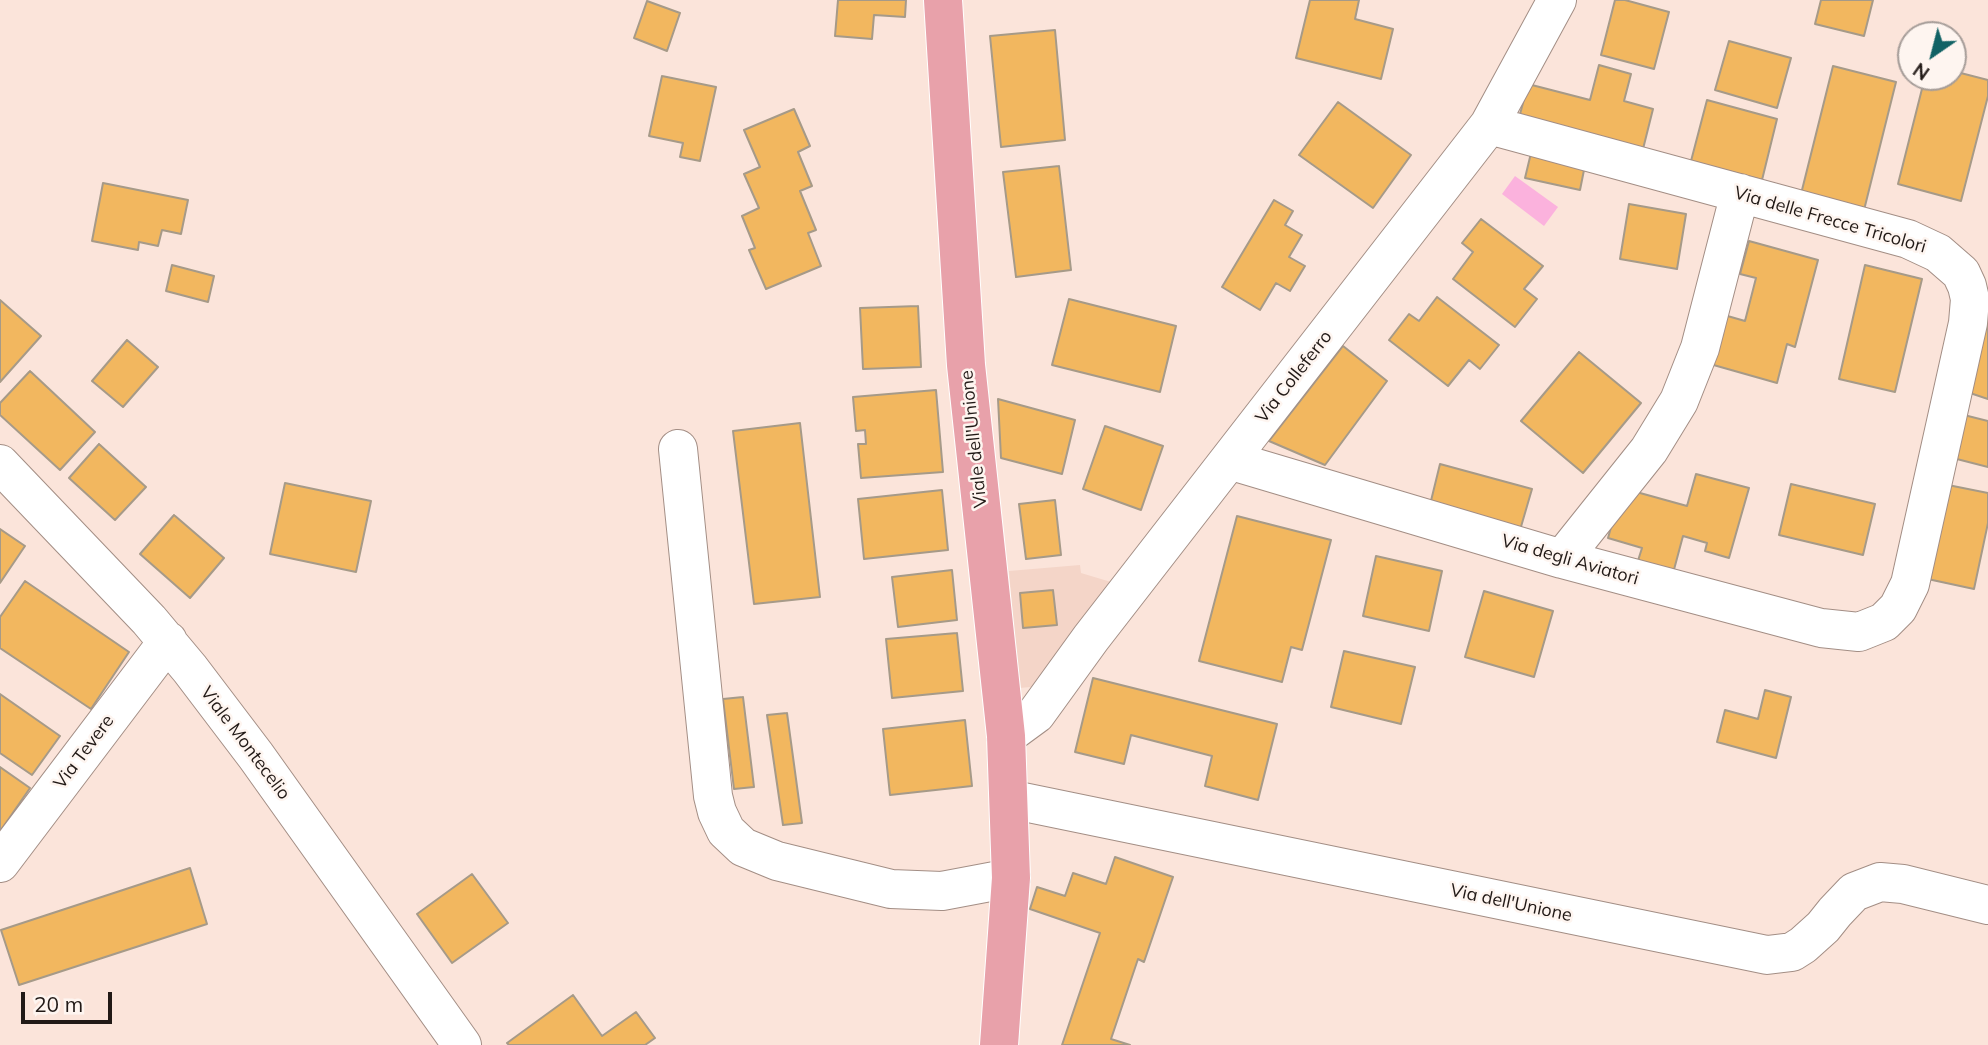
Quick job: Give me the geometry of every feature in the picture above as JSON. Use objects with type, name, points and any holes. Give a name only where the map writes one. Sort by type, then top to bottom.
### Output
[{"type":"main road","name":"Viale dell'Unione","points":[[943,0],[966,365],[1006,736],[1011,878],[999,1045]]},
{"type":"street","name":"Via Colleferro","points":[[1006,736],[1036,714],[1090,638],[1489,125],[1557,0]]},
{"type":"street","name":"Via delle Frecce Tricolori","points":[[1489,125],[1908,239],[1926,246],[1961,273],[1967,286],[1970,310],[1968,323],[1910,584],[1904,599]]},
{"type":"street","points":[[1562,559],[1649,450],[1679,401],[1700,348],[1740,193]]},
{"type":"street","points":[[678,449],[713,796],[717,813],[726,831],[743,847],[777,861],[891,889],[942,891],[1011,878]]},
{"type":"street","name":"Via degli Aviatori","points":[[1230,460],[1562,559],[1821,628],[1849,632],[1876,626],[1892,615],[1904,599]]},
{"type":"street","name":"Viale Montecelio","points":[[0,464],[168,641],[256,755],[462,1045]]},
{"type":"street","name":"Via Tevere","points":[[0,863],[168,641]]},
{"type":"street","name":"Via dell'Unione","points":[[1009,799],[1767,955],[1792,951],[1803,945],[1815,936],[1854,892],[1880,882],[1903,884],[1988,905]]},
{"type":"shaded area","points":[[1515,176],[1558,207],[1544,226],[1502,194]]},
{"type":"shaded area","points":[[1080,565],[1081,573],[1111,582],[1031,687],[1019,688],[1009,571]]},
{"type":"building","points":[[838,0],[906,0],[905,17],[874,15],[872,39],[835,36]]},
{"type":"building","points":[[1310,0],[1359,0],[1355,19],[1393,29],[1381,79],[1296,58]]},
{"type":"building","points":[[1615,0],[1625,0],[1669,12],[1654,69],[1601,55]]},
{"type":"building","points":[[1821,0],[1873,0],[1864,36],[1815,24]]},
{"type":"building","points":[[647,1],[680,13],[667,51],[634,38]]},
{"type":"building","points":[[1055,30],[1065,140],[1001,147],[990,36]]},
{"type":"building","points":[[1729,41],[1791,58],[1777,108],[1715,90]]},
{"type":"building","points":[[1599,65],[1631,74],[1624,101],[1653,109],[1643,149],[1519,118],[1528,84],[1590,100]]},
{"type":"building","points":[[1833,66],[1896,82],[1863,214],[1800,198]]},
{"type":"building","points":[[1967,75],[1988,80],[1988,96],[1961,201],[1898,184],[1921,91],[1967,91]]},
{"type":"building","points":[[662,76],[716,87],[700,161],[680,157],[683,143],[649,136]]},
{"type":"building","points":[[1707,100],[1777,119],[1762,180],[1691,161]]},
{"type":"building","points":[[1338,102],[1411,155],[1373,208],[1299,155]]},
{"type":"building","points":[[794,109],[810,146],[798,152],[812,186],[800,191],[816,230],[808,233],[821,266],[766,289],[749,250],[755,248],[742,216],[759,208],[744,174],[760,167],[744,130]]},
{"type":"building","points":[[1531,153],[1585,165],[1580,190],[1525,178]]},
{"type":"building","points":[[1059,166],[1071,270],[1016,277],[1003,172]]},
{"type":"building","points":[[103,183],[188,200],[181,234],[162,230],[158,246],[139,242],[138,250],[92,241]]},
{"type":"building","points":[[1274,200],[1293,211],[1285,225],[1302,235],[1289,257],[1305,266],[1290,291],[1276,283],[1260,310],[1222,287]]},
{"type":"building","points":[[1629,204],[1686,214],[1677,269],[1620,259]]},
{"type":"building","points":[[1481,219],[1543,266],[1524,289],[1537,299],[1515,327],[1453,279],[1473,252],[1462,243]]},
{"type":"building","points":[[1749,241],[1818,260],[1795,347],[1787,344],[1777,383],[1710,364],[1724,315],[1745,321],[1756,278],[1740,274]]},
{"type":"building","points":[[172,265],[214,276],[208,302],[166,291]]},
{"type":"building","points":[[1865,265],[1922,279],[1895,392],[1839,379]]},
{"type":"building","points":[[1437,297],[1499,345],[1480,369],[1469,360],[1448,386],[1389,340],[1409,314],[1419,321]]},
{"type":"building","points":[[1069,299],[1176,326],[1160,392],[1052,365]]},
{"type":"building","points":[[0,300],[41,336],[0,382]]},
{"type":"building","points":[[918,306],[921,367],[863,369],[860,308]]},
{"type":"building","points":[[1988,310],[1988,399],[1964,391]]},
{"type":"building","points":[[127,340],[158,367],[123,407],[92,381]]},
{"type":"building","points":[[1343,346],[1387,381],[1325,465],[1269,441]]},
{"type":"building","points":[[1579,352],[1641,403],[1583,473],[1521,421]]},
{"type":"building","points":[[30,371],[95,432],[60,470],[0,415],[0,403]]},
{"type":"building","points":[[936,390],[943,472],[861,478],[858,444],[866,444],[865,430],[856,431],[853,397]]},
{"type":"building","points":[[998,399],[1075,420],[1062,474],[1001,458]]},
{"type":"building","points":[[1960,414],[1988,421],[1988,467],[1949,457]]},
{"type":"building","points":[[800,423],[820,597],[754,604],[733,431]]},
{"type":"building","points":[[1105,426],[1163,446],[1141,510],[1083,489]]},
{"type":"building","points":[[99,444],[146,487],[115,520],[69,478]]},
{"type":"building","points":[[1440,464],[1532,489],[1518,537],[1428,513]]},
{"type":"building","points":[[1696,474],[1749,488],[1729,558],[1705,551],[1707,543],[1683,536],[1672,577],[1636,567],[1642,548],[1608,538],[1622,488],[1687,506]]},
{"type":"building","points":[[285,483],[371,501],[356,572],[270,554]]},
{"type":"building","points":[[1791,484],[1875,504],[1863,555],[1779,535]]},
{"type":"building","points":[[1943,484],[1988,493],[1988,523],[1974,589],[1923,578]]},
{"type":"building","points":[[942,490],[948,550],[864,559],[858,499]]},
{"type":"building","points":[[1055,500],[1061,555],[1026,559],[1019,504]]},
{"type":"building","points":[[174,515],[224,558],[190,598],[140,554]]},
{"type":"building","points":[[1237,516],[1331,540],[1302,650],[1291,647],[1282,682],[1199,661]]},
{"type":"building","points":[[0,529],[25,546],[0,583]]},
{"type":"building","points":[[1376,556],[1442,571],[1429,631],[1363,616]]},
{"type":"building","points":[[952,570],[957,620],[898,627],[892,577]]},
{"type":"building","points":[[25,581],[129,652],[91,709],[0,648],[0,617]]},
{"type":"building","points":[[1053,590],[1057,625],[1023,628],[1020,593]]},
{"type":"building","points":[[1484,591],[1553,611],[1534,677],[1465,657]]},
{"type":"building","points":[[957,633],[963,691],[892,698],[886,639]]},
{"type":"building","points":[[1344,651],[1415,667],[1401,724],[1331,707]]},
{"type":"building","points":[[1093,678],[1277,724],[1258,800],[1205,786],[1212,756],[1131,735],[1124,764],[1075,752]]},
{"type":"building","points":[[1765,690],[1791,697],[1776,758],[1717,742],[1725,710],[1758,719]]},
{"type":"building","points":[[0,694],[60,736],[32,775],[0,753]]},
{"type":"building","points":[[743,697],[754,787],[734,789],[723,699]]},
{"type":"building","points":[[787,713],[802,823],[783,825],[767,715]]},
{"type":"building","points":[[965,720],[972,786],[890,795],[883,729]]},
{"type":"building","points":[[0,767],[30,788],[1,830],[0,830]]},
{"type":"building","points":[[1115,857],[1173,877],[1144,962],[1138,959],[1111,1039],[1130,1045],[1062,1045],[1100,933],[1030,909],[1037,887],[1065,896],[1073,873],[1106,884]]},
{"type":"building","points":[[190,868],[207,924],[19,985],[1,930]]},
{"type":"building","points":[[472,874],[508,923],[452,963],[417,914]]},
{"type":"building","points":[[573,995],[602,1036],[636,1012],[655,1038],[645,1045],[507,1043]]}]
